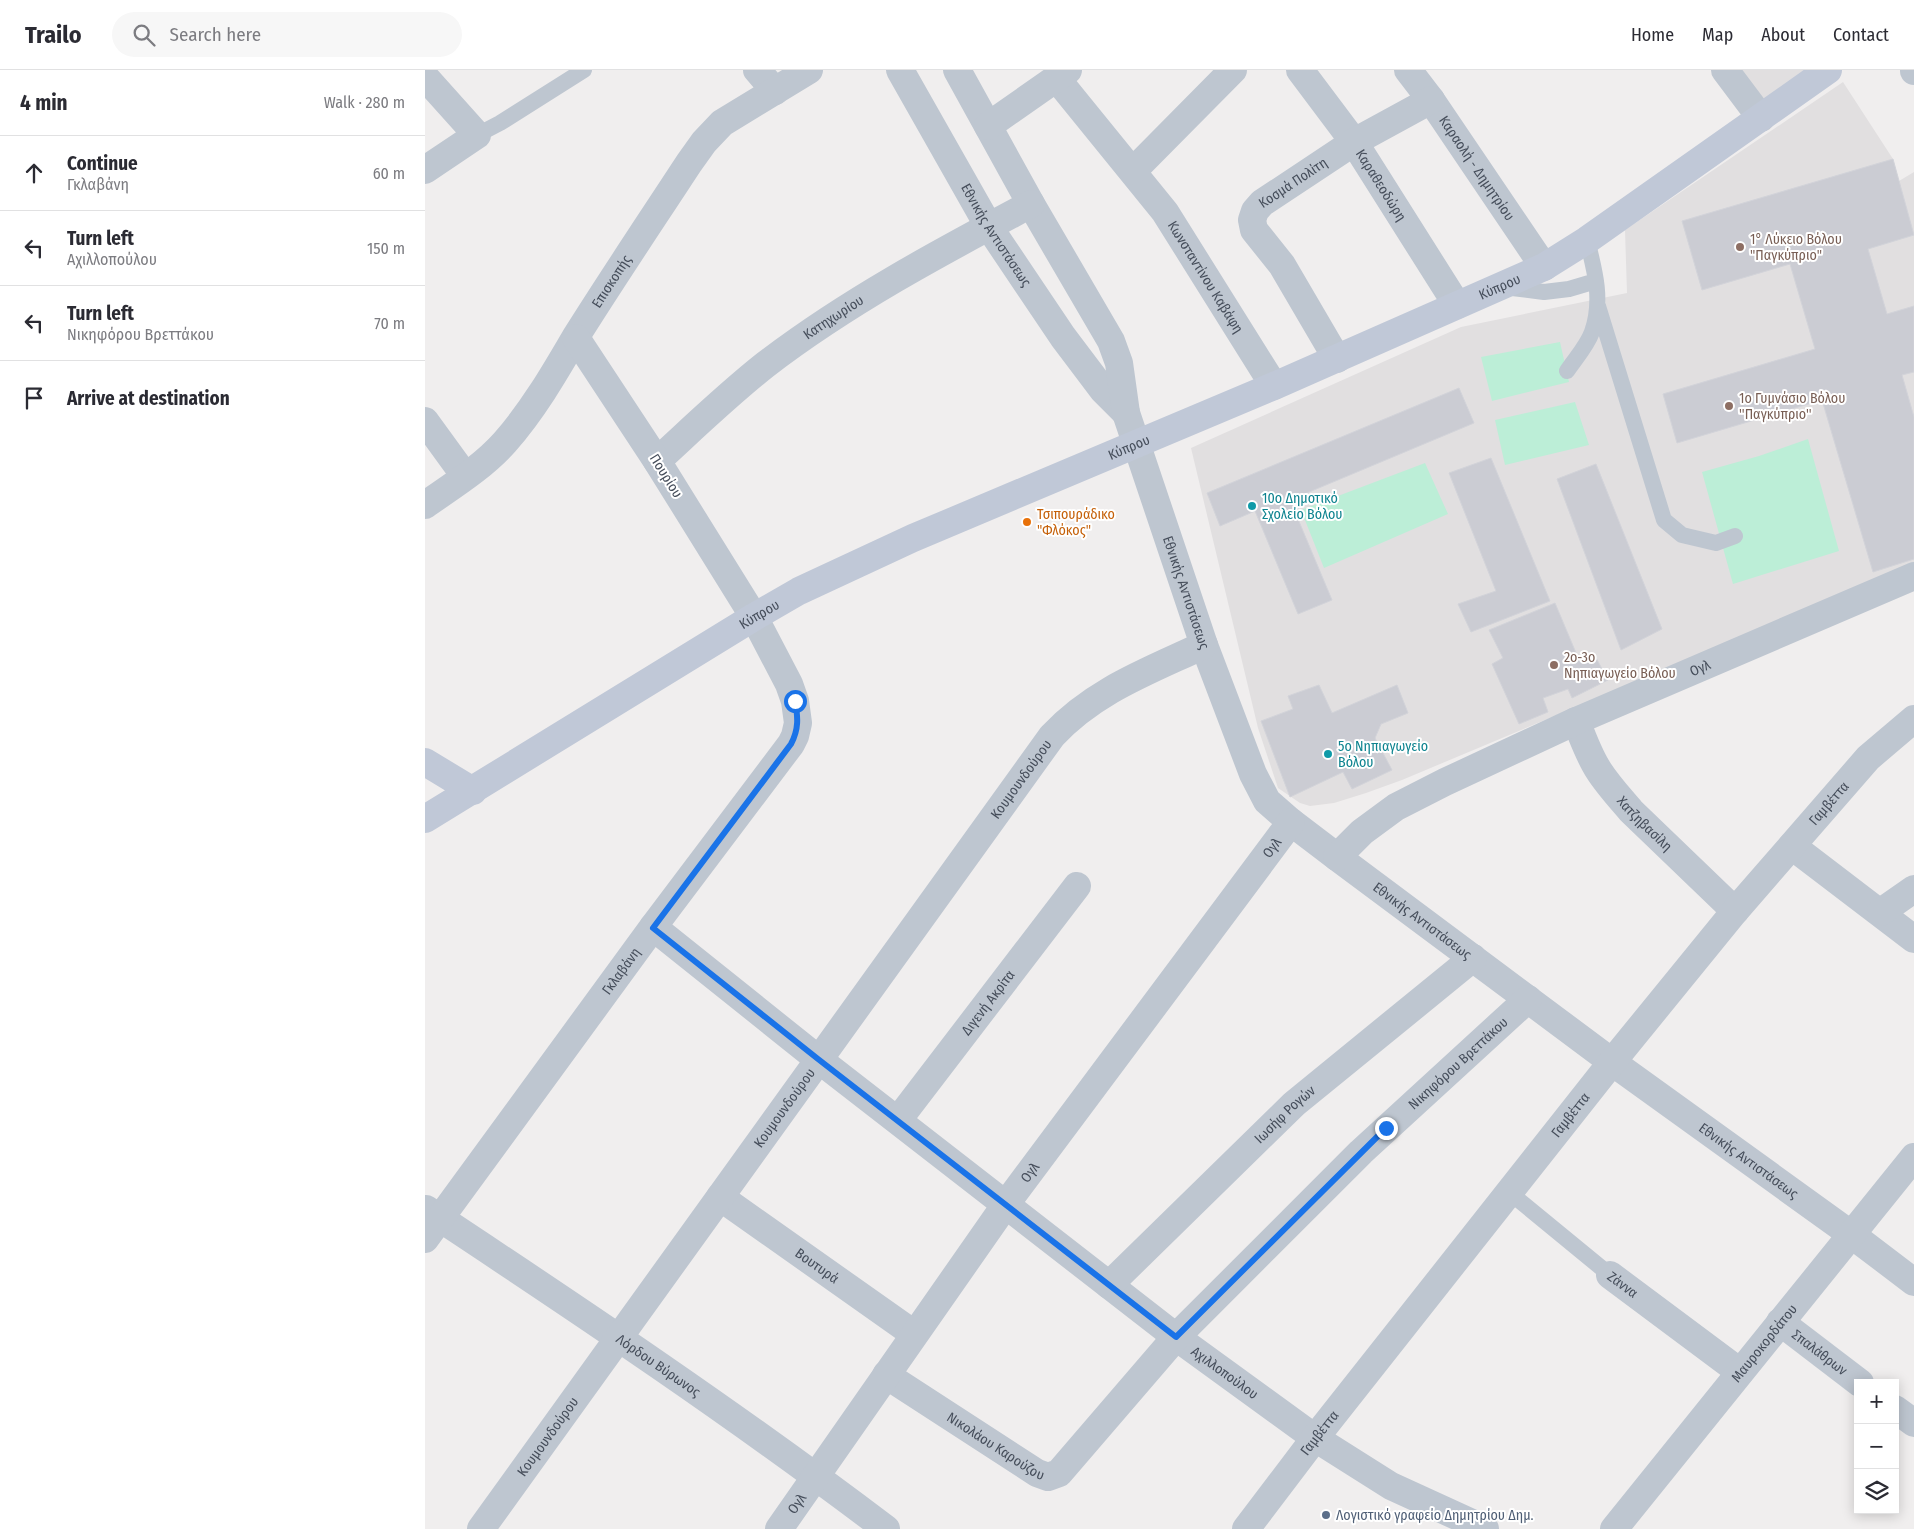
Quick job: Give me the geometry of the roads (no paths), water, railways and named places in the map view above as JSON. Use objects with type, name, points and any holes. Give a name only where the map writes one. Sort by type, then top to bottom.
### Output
[{"type":"street","points":[[757,70],[775,91]]},
{"type":"street","name":"Επισκοπής","points":[[425,505],[465,476],[505,443],[516,429],[555,374],[689,162],[704,142],[722,123],[809,70]]},
{"type":"street","name":"Εθνικής Αντιστάσεως","points":[[900,70],[989,227],[1063,337],[1103,390],[1127,413]]},
{"type":"street","name":"Εθνικής Αντιστάσεως","points":[[957,70],[1031,204],[1111,341],[1119,363],[1127,413],[1204,645],[1260,790],[1275,808],[1337,858],[1612,1062],[1853,1235],[1914,1282]]},
{"type":"street","points":[[1133,171],[1233,70]]},
{"type":"street","name":"Καραθεοδώρη","points":[[1300,70],[1354,142],[1457,305]]},
{"type":"street","name":"Καραολή - Δημητρίου","points":[[1408,70],[1431,100],[1544,267]]},
{"type":"street","points":[[1725,70],[1761,118]]},
{"type":"street","name":"Κύπρου","points":[[425,819],[799,591],[871,556],[1337,359],[1544,267],[1587,240],[1828,70]]},
{"type":"street","points":[[988,126],[1063,74]]},
{"type":"street","name":"Κωνσταντίνου Καβάφη","points":[[1063,74],[1165,212],[1274,386]]},
{"type":"street","points":[[425,77],[477,135],[425,170]]},
{"type":"street","name":"Κοσμά Πολίτη","points":[[1337,359],[1282,265],[1254,230],[1252,220],[1255,211],[1262,203],[1354,142],[1431,100]]},
{"type":"street","name":"Κατηχωρίου","points":[[657,461],[749,378],[792,345],[870,294],[1031,204]]},
{"type":"street","name":"Πουρίου","points":[[576,338],[657,461],[754,617]]},
{"type":"street","points":[[425,421],[465,476]]},
{"type":"street","name":"Ογλ","points":[[1337,858],[1362,832],[1396,807],[1445,782],[1576,721],[1914,576]]},
{"type":"street","name":"Γκλαβάνη","points":[[430,1222],[791,744],[797,729],[797,711],[792,691],[754,617]]},
{"type":"street","name":"Κουμουνδούρου","points":[[481,1529],[1052,736],[1069,717],[1105,692],[1204,645]]},
{"type":"street","name":"Γαμβέττα","points":[[1247,1529],[1315,1438],[1509,1192],[1735,911],[1868,758],[1914,719]]},
{"type":"street","name":"Χατζηβασίλη","points":[[1576,721],[1598,770],[1617,794],[1631,810],[1735,911]]},
{"type":"street","points":[[425,762],[473,791]]},
{"type":"street","name":"Ογλ","points":[[779,1529],[1006,1204],[1291,822]]},
{"type":"street","points":[[1793,846],[1914,939]]},
{"type":"street","name":"Διγενή Ακρίτα","points":[[898,1120],[1077,886]]},
{"type":"street","points":[[1881,912],[1914,889]]},
{"type":"street","name":"Αχιλλοπούλου","points":[[653,928],[818,1059],[1176,1337],[1315,1438],[1391,1486],[1485,1529]]},
{"type":"street","name":"Ιωσήφ Ρογών","points":[[1109,1285],[1294,1104],[1473,958]]},
{"type":"street","name":"Νικηφόρου Βρεττάκου","points":[[1176,1337],[1361,1152],[1528,999]]},
{"type":"street","name":"Μαυροκορδάτου","points":[[1613,1529],[1780,1322],[1853,1235],[1914,1157]]},
{"type":"street","name":"Βουτυρά","points":[[720,1197],[914,1334]]},
{"type":"street","name":"Λόρδου Βύρωνος","points":[[430,1222],[619,1337],[816,1476],[886,1529]]},
{"type":"street","name":"Ζάννα","points":[[1610,1275],[1740,1372]]},
{"type":"street","name":"Σπαλάθρων","points":[[1780,1322],[1855,1379]]},
{"type":"street","name":"Νικολάου Καρούζου","points":[[886,1375],[1022,1464],[1048,1477],[1059,1473],[1176,1337]]},
{"type":"street","points":[[1899,1412],[1914,1423]]},
{"type":"lane","points":[[477,135],[500,123],[584,70]]},
{"type":"lane","points":[[1587,240],[1596,281],[1598,306],[1664,520],[1682,536],[1716,543],[1735,536]]},
{"type":"lane","points":[[1502,286],[1544,292],[1569,289],[1596,281]]},
{"type":"lane","points":[[1567,372],[1591,333],[1598,306]]},
{"type":"lane","name":"Ζάννα","points":[[1509,1192],[1610,1275]]},
{"type":"place","name":"1° Λύκειο Βόλου \"Παγκύπριο\"","points":[[1740,247]]},
{"type":"place","name":"1ο Γυμνάσιο Βόλου ''Παγκύπριο''","points":[[1729,406]]},
{"type":"place","name":"10ο Δημοτικό Σχολείο Βόλου","points":[[1252,506]]},
{"type":"place","name":"Τσιπουράδικο \"Φλόκος\"","points":[[1027,522]]},
{"type":"place","name":"2ο-3ο Νηπιαγωγείο Βόλου","points":[[1554,665]]},
{"type":"place","name":"5ο Νηπιαγωγείο Βόλου","points":[[1328,754]]},
{"type":"place","name":"Λογιστικό γραφείο Δημητρίου Δημ.","points":[[1326,1515]]}]
